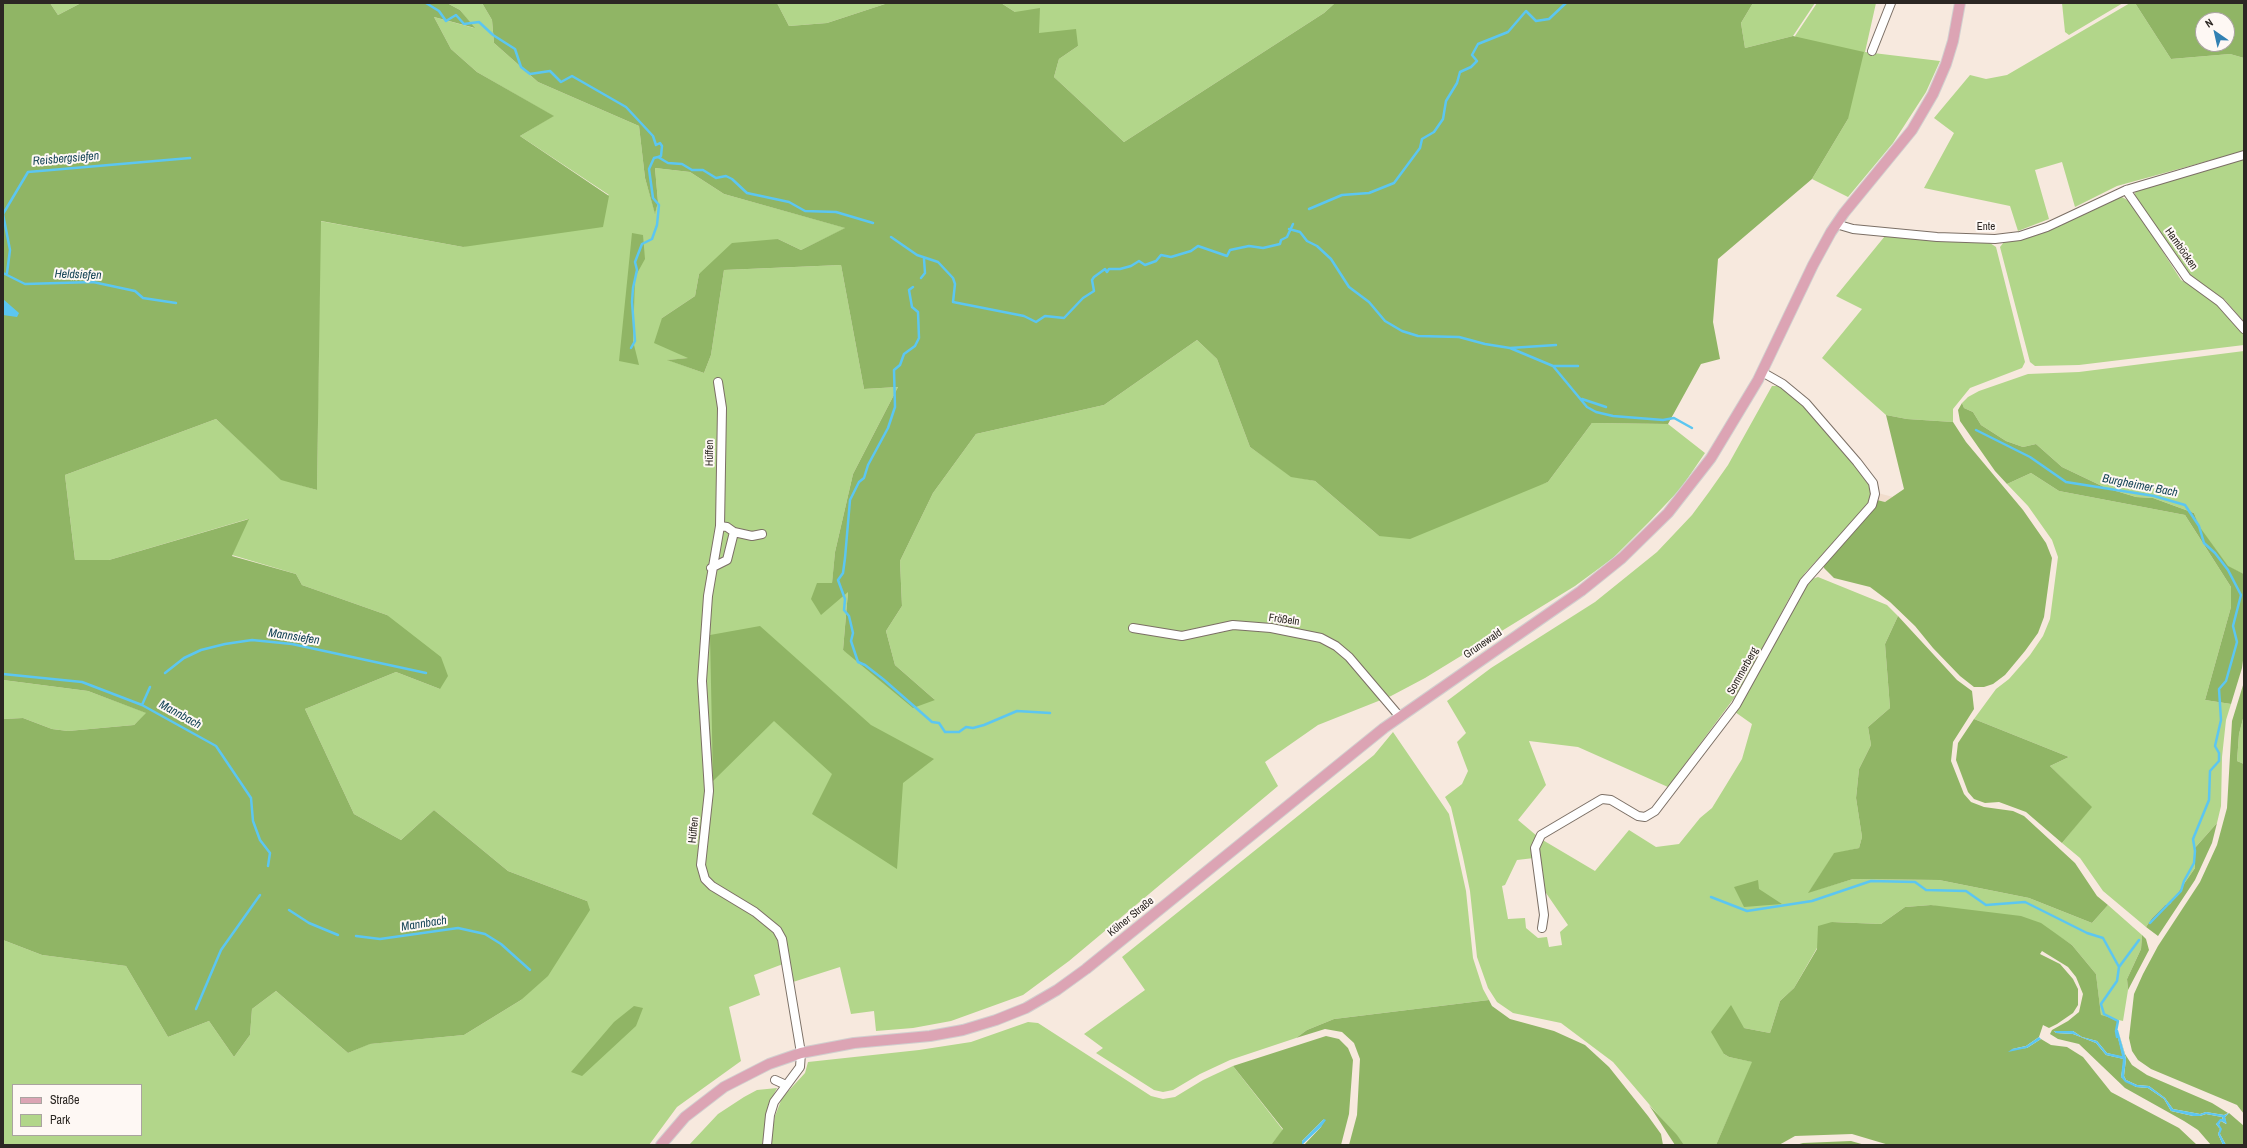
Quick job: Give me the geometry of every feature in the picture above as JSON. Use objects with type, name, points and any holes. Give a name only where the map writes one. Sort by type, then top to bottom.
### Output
[{"type":"main road","name":"Grunewald","points":[[1387,726],[1590,585],[1651,531],[1683,495],[1711,458],[1762,372],[1813,265],[1836,224],[1901,146],[1933,94],[1951,49],[1960,3]]},
{"type":"main road","name":"Kölner Straße","points":[[661,1145],[685,1117],[724,1087],[769,1064],[801,1053],[854,1043],[930,1036],[963,1030],[996,1020],[1020,1010],[1057,990],[1086,969],[1387,726]]},
{"type":"street","points":[[1872,51],[1891,3]]},
{"type":"street","name":"Ente","points":[[1836,224],[1853,229],[1937,237],[1995,239],[2020,236],[2047,227],[2126,190],[2244,155]]},
{"type":"street","name":"Hamböcken","points":[[2126,190],[2187,278],[2220,302],[2244,329]]},
{"type":"street","name":"Sommerberg","points":[[1542,928],[1544,915],[1535,848],[1541,835],[1602,799],[1611,800],[1638,816],[1645,817],[1655,811],[1736,705],[1749,684],[1792,599],[1804,582],[1872,505],[1875,489],[1869,477],[1861,467],[1806,403],[1783,384],[1762,372]]},
{"type":"street","name":"Hüffen","points":[[718,382],[722,408],[720,526],[711,568],[702,681],[709,791],[701,865],[705,878],[712,886],[755,912],[777,930],[782,939],[801,1053]]},
{"type":"street","points":[[720,526],[727,527],[734,532],[752,536],[762,534]]},
{"type":"street","points":[[711,568],[727,560],[734,532]]},
{"type":"street","name":"Frößeln","points":[[1133,628],[1182,636],[1233,625],[1278,629],[1321,638],[1336,646],[1349,657],[1400,717]]},
{"type":"street","points":[[766,1145],[770,1115],[774,1102],[800,1067],[801,1053]]},
{"type":"street","points":[[775,1080],[786,1085]]},
{"type":"shaded area","points":[[1878,493],[1893,497],[1885,502],[1877,500]]},
{"type":"green space","points":[[3,3],[50,3],[58,15],[81,3],[447,3],[460,10],[475,28],[434,17],[451,49],[477,72],[554,116],[520,136],[609,196],[603,227],[463,247],[321,221],[317,490],[281,480],[216,419],[65,475],[75,560],[109,560],[249,519],[232,556],[296,574],[302,585],[387,615],[441,657],[448,676],[440,689],[396,672],[305,709],[354,814],[401,840],[434,810],[508,871],[587,901],[590,910],[548,976],[521,1000],[464,1035],[370,1044],[348,1053],[276,991],[252,1009],[250,1035],[234,1057],[209,1021],[168,1037],[126,966],[42,955],[3,940],[3,719],[23,718],[52,729],[68,731],[134,725],[146,713],[88,691],[3,680]]},
{"type":"green space","points":[[50,3],[81,3],[58,15]]},
{"type":"green space","points":[[447,3],[482,3],[492,20],[494,43],[538,82],[639,126],[645,178],[655,213],[658,202],[655,168],[690,172],[724,194],[846,228],[801,250],[778,239],[699,274],[695,296],[662,318],[689,358],[668,360],[704,373],[711,355],[724,270],[841,265],[864,389],[898,387],[853,474],[835,552],[832,584],[848,592],[843,650],[935,700],[895,665],[886,631],[902,606],[900,561],[933,493],[976,434],[1104,405],[1197,340],[1217,359],[1250,447],[1291,476],[1315,481],[1379,536],[1548,482],[1592,423],[1668,424],[1705,453],[1681,488],[1649,522],[1613,558],[1575,586],[1425,678],[1391,696],[1318,725],[1265,762],[1278,786],[1069,961],[1023,995],[951,1021],[913,1028],[876,1031],[874,1011],[851,1014],[840,967],[793,982],[783,935],[777,938],[783,964],[754,975],[760,995],[729,1007],[741,1061],[677,1107],[649,1145],[3,1145],[3,940],[42,955],[126,966],[168,1037],[209,1021],[234,1057],[250,1035],[252,1009],[276,991],[348,1053],[369,1044],[464,1035],[521,1000],[587,901],[508,871],[434,810],[401,840],[354,814],[305,709],[396,672],[440,689],[387,615],[302,585],[296,574],[232,555],[248,519],[109,560],[75,560],[65,475],[216,419],[281,479],[317,490],[320,221],[463,247],[609,195],[520,136],[553,116],[477,72],[451,49],[434,17],[474,28],[460,10]]},
{"type":"green space","points":[[482,3],[777,3],[789,26],[827,23],[888,3],[1001,3],[1015,12],[1040,8],[1039,33],[1076,29],[1078,46],[1059,59],[1054,77],[1124,142],[1324,13],[1335,3],[1753,3],[1741,23],[1745,48],[1793,36],[1864,52],[1848,119],[1812,179],[1718,259],[1713,322],[1720,359],[1701,364],[1668,424],[1592,423],[1548,482],[1410,539],[1379,536],[1315,481],[1291,477],[1250,447],[1217,359],[1197,340],[1104,405],[976,434],[933,493],[900,561],[902,606],[886,631],[895,665],[935,700],[913,708],[843,650],[848,592],[821,615],[811,599],[817,583],[832,583],[835,552],[853,474],[898,387],[864,389],[841,265],[724,270],[711,355],[704,373],[667,360],[688,358],[654,343],[662,318],[695,296],[699,274],[732,243],[778,239],[801,250],[845,228],[724,194],[690,172],[655,168],[658,202],[655,214],[645,178],[639,126],[538,82],[494,43],[492,20]]},
{"type":"green space","points":[[777,3],[888,3],[827,23],[789,26]]},
{"type":"green space","points":[[1001,3],[1335,3],[1324,13],[1124,142],[1054,77],[1059,59],[1078,46],[1039,33],[1015,12]]},
{"type":"green space","points":[[1753,3],[1815,3],[1793,36],[1745,48],[1741,23]]},
{"type":"green space","points":[[1817,3],[1876,3],[1865,52],[1940,61],[1926,92],[1893,143],[1848,197],[1812,179],[1848,119],[1795,36]]},
{"type":"green space","points":[[2062,3],[2123,3],[2069,35],[2065,32]]},
{"type":"green space","points":[[2130,3],[2135,3],[2171,59],[2230,54],[2244,58],[2244,151],[2117,186],[2075,207],[2062,162],[2035,170],[2049,219],[2018,231],[2010,206],[1924,188],[1954,133],[1934,118],[1970,75],[1986,79],[2007,75]]},
{"type":"green space","points":[[2135,3],[2244,3],[2244,58],[2230,54],[2171,59]]},
{"type":"green space","points":[[2244,159],[2244,322],[2225,300],[2188,274],[2134,195],[2137,189]]},
{"type":"green space","points":[[2120,196],[2131,202],[2181,280],[2206,295],[2232,317],[2244,333],[2244,345],[2079,365],[2035,366],[2030,362],[2000,247],[2004,242],[2016,240]]},
{"type":"green space","points":[[632,233],[643,235],[645,259],[635,277],[633,341],[639,365],[619,361]]},
{"type":"green space","points":[[1885,236],[1990,243],[1996,247],[2025,362],[2022,368],[1970,388],[1953,409],[1953,422],[1907,419],[1886,415],[1822,358],[1862,309],[1836,296]]},
{"type":"green space","points":[[2244,351],[2244,574],[2228,567],[2199,527],[2194,513],[2153,498],[2136,497],[2106,488],[2062,467],[2036,444],[2023,447],[2006,441],[1981,425],[1973,412],[1964,408],[1962,403],[1968,397],[1979,391],[2028,374],[2079,372]]},
{"type":"green space","points":[[1772,386],[1780,386],[1806,407],[1866,478],[1871,486],[1872,496],[1868,505],[1805,573],[1792,593],[1740,690],[1668,787],[1578,747],[1529,741],[1546,785],[1518,820],[1537,836],[1534,858],[1517,860],[1505,885],[1502,886],[1508,919],[1525,918],[1526,928],[1538,938],[1547,937],[1549,947],[1562,945],[1560,932],[1568,925],[1544,890],[1539,852],[1541,839],[1595,871],[1629,830],[1656,847],[1679,844],[1700,818],[1712,808],[1742,759],[1752,724],[1735,712],[1747,694],[1809,580],[1818,577],[1887,605],[1898,616],[1885,644],[1890,708],[1868,727],[1871,745],[1859,769],[1856,798],[1862,837],[1859,848],[1834,854],[1809,892],[1853,879],[1939,880],[2029,898],[2092,923],[2108,905],[2142,935],[2141,949],[2127,979],[2128,990],[2123,1021],[2101,1016],[2096,974],[2072,945],[2057,935],[1931,905],[1905,907],[1881,924],[1832,922],[1794,988],[1780,1001],[1770,1033],[1744,1028],[1724,1054],[1729,1057],[1753,1062],[1716,1145],[1684,1145],[1613,1062],[1561,1023],[1513,1013],[1497,1002],[1488,988],[1477,957],[1470,891],[1463,857],[1451,807],[1445,797],[1462,784],[1468,771],[1457,742],[1466,733],[1447,701],[1491,668],[1595,602],[1657,552],[1692,515],[1728,465]]},
{"type":"green space","points":[[1962,403],[1964,408],[1973,412],[1981,425],[2006,441],[2023,447],[2036,444],[2062,467],[2106,488],[2136,497],[2153,498],[2194,513],[2199,526],[2228,566],[2244,574],[2244,653],[2242,668],[2231,704],[2205,700],[2231,607],[2231,587],[2185,515],[2059,491],[2031,473],[2007,484],[1995,471],[1960,421],[1958,410]]},
{"type":"green space","points":[[1886,415],[1907,419],[1953,422],[1966,442],[2023,510],[2046,543],[2052,558],[2044,617],[2038,633],[2005,675],[1993,684],[1984,687],[1974,687],[1960,676],[1933,648],[1915,626],[1890,602],[1870,587],[1834,578],[1824,568],[1823,562],[1877,500],[1885,502],[1904,489]]},
{"type":"green space","points":[[2031,473],[2059,491],[2185,515],[2231,587],[2231,607],[2205,700],[2231,704],[2226,720],[2222,757],[2221,806],[2217,823],[2194,849],[2195,868],[2170,904],[2165,905],[2152,918],[2146,927],[2103,891],[2080,858],[2062,843],[2091,807],[2050,766],[2069,757],[1974,719],[1996,689],[2009,679],[2030,655],[2043,636],[2050,619],[2058,557],[2052,540],[2028,506],[2007,484]]},
{"type":"green space","points":[[1898,616],[1957,680],[1972,691],[1974,709],[1953,742],[1951,761],[1964,794],[1971,802],[1984,807],[2013,811],[2024,816],[2075,863],[2097,896],[2108,905],[2092,923],[2029,898],[1939,880],[1853,879],[1808,893],[1834,853],[1859,848],[1862,837],[1856,798],[1859,769],[1871,745],[1868,727],[1890,708],[1885,644]]},
{"type":"green space","points":[[760,626],[871,725],[934,759],[903,783],[897,869],[812,814],[832,774],[774,721],[713,781],[710,635]]},
{"type":"green space","points":[[3,680],[88,691],[147,713],[134,725],[68,731],[52,729],[23,718],[3,719]]},
{"type":"green space","points":[[2244,682],[2244,715],[2239,734],[2237,761],[2244,764],[2244,1114],[2237,1105],[2151,1069],[2138,1060],[2132,1051],[2129,1038],[2134,994],[2143,974],[2158,946],[2200,882],[2217,845],[2227,808],[2232,721]]},
{"type":"green space","points":[[2244,715],[2244,764],[2237,761],[2239,734]]},
{"type":"green space","points":[[1974,719],[2069,757],[2050,766],[2092,807],[2062,843],[2026,812],[1999,802],[1985,803],[1974,799],[1968,792],[1956,760],[1958,743]]},
{"type":"green space","points":[[1393,732],[1449,814],[1466,891],[1473,958],[1483,989],[1489,1000],[1334,1019],[1307,1030],[1296,1038],[1230,1060],[1200,1074],[1173,1090],[1163,1092],[1154,1090],[1096,1053],[1103,1048],[1084,1034],[1145,990],[1122,957],[1374,755]]},
{"type":"green space","points":[[2217,823],[2212,843],[2195,880],[2158,936],[2146,927],[2152,918],[2165,905],[2170,904],[2195,868],[2194,849]]},
{"type":"green space","points":[[1758,880],[1759,889],[1782,904],[1744,907],[1734,887]]},
{"type":"green space","points":[[1931,905],[2021,916],[2041,923],[2072,945],[2096,974],[2101,1015],[2118,1020],[2116,1030],[2123,1057],[2107,1053],[2097,1041],[2082,1037],[2073,1031],[2054,1031],[2056,1033],[2073,1034],[2096,1043],[2106,1055],[2124,1059],[2121,1077],[2136,1087],[2148,1088],[2164,1099],[2171,1111],[2193,1116],[2206,1114],[2222,1117],[2223,1120],[2216,1124],[2220,1129],[2218,1134],[2223,1145],[2211,1145],[2198,1130],[2125,1088],[2079,1044],[2058,1039],[2050,1034],[2052,1030],[2068,1021],[2079,1012],[2083,994],[2076,977],[2068,967],[2042,951],[2040,954],[2060,964],[2073,979],[2078,989],[2078,1005],[2073,1013],[2057,1024],[2049,1028],[2043,1025],[2039,1037],[2026,1046],[2012,1049],[2027,1048],[2041,1039],[2051,1045],[2067,1047],[2083,1057],[2111,1092],[2179,1128],[2197,1145],[1889,1145],[1852,1134],[1795,1136],[1779,1145],[1716,1145],[1752,1062],[1729,1057],[1724,1054],[1711,1032],[1731,1005],[1744,1028],[1770,1033],[1780,1001],[1794,988],[1817,949],[1818,926],[1832,922],[1881,924],[1905,907]]},
{"type":"green space","points":[[2142,935],[2146,939],[2149,950],[2128,990],[2127,979],[2141,949]]},
{"type":"green space","points":[[1489,1000],[1492,1006],[1510,1019],[1554,1031],[1585,1045],[1609,1067],[1648,1116],[1661,1134],[1663,1145],[1349,1145],[1357,1115],[1360,1059],[1354,1043],[1342,1032],[1325,1029],[1296,1038],[1307,1030],[1334,1019]]},
{"type":"green space","points":[[634,1006],[643,1008],[636,1026],[582,1076],[571,1072],[614,1022]]},
{"type":"green space","points":[[1028,1022],[1038,1023],[1151,1096],[1163,1099],[1175,1097],[1203,1080],[1233,1066],[1283,1130],[1271,1145],[770,1145],[775,1116],[782,1098],[805,1073],[808,1062],[919,1050],[971,1042]]},
{"type":"green space","points":[[2118,1030],[2125,1054],[2132,1065],[2147,1075],[2212,1103],[2228,1113],[2224,1115],[2206,1112],[2200,1114],[2173,1109],[2165,1098],[2149,1086],[2137,1085],[2126,1080],[2124,1076],[2126,1059]]},
{"type":"green space","points":[[1326,1036],[1339,1039],[1348,1048],[1353,1060],[1349,1114],[1341,1145],[1304,1145],[1321,1127],[1324,1119],[1302,1141],[1302,1145],[1271,1145],[1283,1129],[1233,1066]]},
{"type":"green space","points":[[777,1088],[769,1104],[762,1145],[689,1145],[718,1114],[744,1097],[757,1090]]},
{"type":"green space","points":[[1649,1105],[1677,1135],[1684,1145],[1675,1145]]},
{"type":"green space","points":[[2229,1113],[2244,1126],[2244,1145],[2226,1145],[2220,1134],[2219,1124],[2221,1121],[2226,1124],[2225,1117]]},
{"type":"green space","points":[[1851,1141],[1865,1145],[1796,1145],[1803,1143]]},
{"type":"water","points":[[3,299],[19,313],[17,317],[3,315]]},
{"type":"water","points":[[2116,1030],[2118,1030],[2126,1059],[2124,1076],[2126,1080],[2137,1085],[2149,1086],[2165,1098],[2173,1109],[2200,1114],[2206,1112],[2224,1115],[2229,1113],[2225,1117],[2227,1124],[2221,1121],[2219,1124],[2222,1129],[2220,1134],[2226,1145],[2223,1145],[2218,1134],[2220,1129],[2216,1124],[2220,1119],[2223,1119],[2222,1117],[2206,1114],[2193,1116],[2171,1111],[2164,1099],[2148,1088],[2136,1087],[2125,1082],[2121,1077],[2123,1059],[2106,1055],[2096,1043],[2073,1034],[2056,1033],[2054,1031],[2073,1031],[2082,1037],[2097,1041],[2107,1053],[2122,1056]]},
{"type":"water","points":[[2039,1037],[2041,1039],[2027,1048],[2008,1052],[2012,1049],[2026,1046]]},
{"type":"water","points":[[1324,1119],[1326,1120],[1321,1127],[1302,1145],[1302,1141]]},
{"type":"waterway","points":[[426,3],[439,11],[446,21],[456,15],[464,24],[479,22],[493,35],[515,49],[521,67],[530,74],[550,71],[561,82],[572,76],[626,107],[653,136],[656,145],[660,143],[662,146],[661,156],[658,157],[668,163],[682,164],[692,170],[703,170],[716,178],[726,176],[732,179],[747,193],[789,202],[805,211],[836,212],[873,223]]},
{"type":"waterway","points":[[1309,209],[1342,195],[1369,193],[1394,183],[1420,148],[1422,139],[1434,132],[1443,119],[1446,101],[1457,83],[1460,72],[1471,67],[1477,61],[1472,55],[1478,44],[1508,32],[1526,11],[1536,21],[1549,19],[1566,3]]},
{"type":"waterway","points":[[631,348],[635,341],[632,302],[637,270],[635,262],[642,244],[652,239],[657,225],[659,205],[653,198],[649,169],[654,158],[658,157]]},
{"type":"waterway","name":"Reisbergsiefen","points":[[7,273],[10,250],[3,214],[28,172],[190,158]]},
{"type":"waterway","points":[[891,237],[917,255],[938,262],[953,278],[955,284],[953,302],[1024,316],[1036,322],[1045,316],[1064,318],[1083,298],[1094,291],[1092,280],[1105,269],[1107,272],[1109,269],[1120,269],[1131,266],[1139,261],[1145,265],[1156,261],[1161,255],[1171,257],[1191,251],[1198,246],[1227,256],[1230,250],[1249,246],[1263,248],[1280,244],[1281,240],[1287,237],[1293,224]]},
{"type":"waterway","points":[[1289,229],[1300,232],[1307,241],[1317,246],[1331,259],[1349,287],[1369,302],[1385,321],[1402,331],[1418,336],[1459,337],[1485,344],[1510,348],[1553,366],[1587,407],[1596,412],[1613,416],[1663,420],[1674,418],[1692,428]]},
{"type":"waterway","points":[[921,278],[925,273],[924,259]]},
{"type":"waterway","name":"Heldsiefen","points":[[3,273],[25,284],[93,282],[135,291],[143,298],[176,303]]},
{"type":"waterway","points":[[913,287],[909,290],[912,307],[918,312],[919,338],[915,346],[904,354],[900,365],[894,370],[895,407],[888,428],[868,465],[864,478],[859,482],[850,500],[843,573],[838,580],[845,599],[844,610],[849,616],[853,633],[851,641],[858,662],[865,665],[883,679],[932,722],[939,723],[945,732],[959,732],[966,727],[973,728],[984,725],[1017,711],[1050,713]]},
{"type":"waterway","points":[[1510,348],[1556,345]]},
{"type":"waterway","points":[[1553,366],[1578,366]]},
{"type":"waterway","points":[[1582,399],[1606,407]]},
{"type":"waterway","name":"Burgheimer Bach","points":[[1976,430],[2030,457],[2066,482],[2154,496],[2185,505],[2199,526],[2204,543],[2215,553],[2228,570],[2241,595],[2233,626],[2237,642],[2226,681],[2219,689],[2221,720],[2215,746],[2219,753],[2219,761],[2210,771],[2209,800],[2193,839],[2195,851],[2194,863],[2184,881],[2181,891],[2150,923]]},
{"type":"waterway","name":"Mannsiefen","points":[[165,673],[184,658],[201,650],[225,644],[252,640],[292,644],[426,673]]},
{"type":"waterway","name":"Mannbach","points":[[3,674],[82,682],[142,705],[216,746],[251,798],[253,821],[260,840],[270,853],[268,866]]},
{"type":"waterway","name":"Mannsiefen","points":[[142,705],[150,687]]},
{"type":"waterway","points":[[1711,897],[1747,911],[1812,901],[1871,881],[1915,882],[1926,890],[1966,891],[1986,905],[2025,902],[2087,933],[2103,938],[2119,967]]},
{"type":"waterway","points":[[196,1009],[221,950],[260,895]]},
{"type":"waterway","name":"Mannbach","points":[[289,910],[309,923],[338,935]]},
{"type":"waterway","name":"Mannbach","points":[[356,936],[380,939],[458,928],[485,934],[501,944],[530,970]]},
{"type":"waterway","name":"Burgheimer Bach","points":[[2117,1037],[2116,1031],[2118,1021],[2104,1014],[2101,1004],[2117,981],[2119,967],[2139,940]]}]
